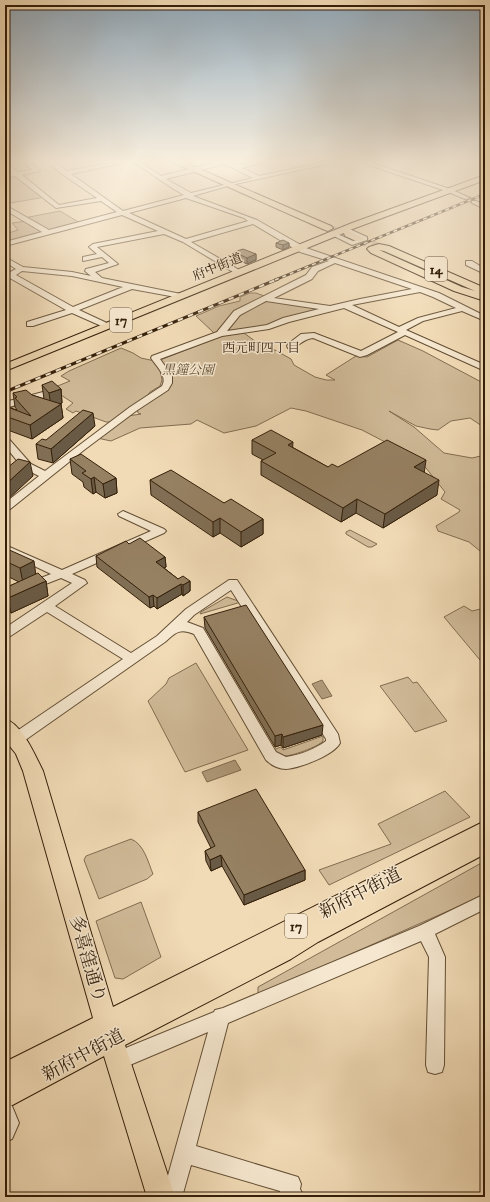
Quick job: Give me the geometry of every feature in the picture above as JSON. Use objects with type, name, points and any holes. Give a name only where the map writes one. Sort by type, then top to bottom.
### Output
[{"type":"main road","points":[[299,217],[331,230]]},
{"type":"main road","points":[[310,217],[350,236]]},
{"type":"main road","name":"府中街道","points":[[5,368],[299,248],[331,230],[350,236],[390,217]]},
{"type":"main road","name":"14","points":[[485,293],[386,248],[379,246],[372,249],[374,252],[485,298]]},
{"type":"main road","name":"14","points":[[485,293],[382,251],[485,298]]},
{"type":"main road","name":"多喜窪通り","points":[[10,733],[24,752],[33,772],[112,1041],[161,1197]]},
{"type":"main road","name":"新府中街道","points":[[5,1075],[112,1041],[485,829]]},
{"type":"main road","name":"新府中街道","points":[[5,1096],[283,952],[310,935],[485,844]]},
{"type":"street","points":[[22,217],[47,232]]},
{"type":"street","points":[[5,244],[102,217]]},
{"type":"street","points":[[132,217],[185,241],[238,273]]},
{"type":"street","points":[[242,217],[255,222],[299,248],[432,293],[485,319]]},
{"type":"street","points":[[185,241],[255,222]]},
{"type":"street","points":[[331,230],[352,243],[364,240],[365,238],[350,236]]},
{"type":"street","points":[[100,280],[89,271],[114,264],[93,247],[95,245],[164,232]]},
{"type":"street","points":[[86,259],[104,255]]},
{"type":"street","points":[[5,259],[21,269],[72,274],[181,296]]},
{"type":"street","points":[[220,334],[237,313],[309,277],[315,269],[335,261]]},
{"type":"street","points":[[469,263],[485,272]]},
{"type":"street","points":[[21,269],[11,275],[72,310],[106,326]]},
{"type":"street","points":[[30,324],[72,310],[131,287]]},
{"type":"street","points":[[432,293],[458,288]]},
{"type":"street","points":[[5,508],[132,409],[165,388],[168,383],[168,376],[155,358],[220,334],[269,327],[281,322],[331,308],[420,290]]},
{"type":"street","points":[[266,299],[331,308]]},
{"type":"street","points":[[345,305],[384,324],[423,339],[464,360],[485,368]]},
{"type":"street","points":[[291,346],[304,336],[314,335],[360,354],[402,331],[403,327],[464,308]]},
{"type":"street","points":[[5,405],[43,395]]},
{"type":"street","points":[[5,440],[27,466],[46,476]]},
{"type":"street","points":[[5,596],[62,574],[160,531],[123,514]]},
{"type":"street","points":[[5,548],[81,583],[5,634]]},
{"type":"street","points":[[10,733],[87,691],[175,628],[189,613],[233,583],[333,738],[333,743],[330,747],[286,763],[275,760],[189,613]]},
{"type":"street","points":[[218,593],[227,592],[241,596]]},
{"type":"street","points":[[47,606],[126,654]]},
{"type":"street","points":[[175,628],[187,626],[199,631]]},
{"type":"street","points":[[112,1041],[221,1016],[425,931],[485,901]]},
{"type":"street","points":[[425,931],[437,957],[435,1065]]},
{"type":"street","points":[[172,1197],[221,1016]]},
{"type":"street","points":[[5,1113],[9,1123],[5,1132]]},
{"type":"street","points":[[185,1153],[291,1184],[289,1195],[294,1197]]},
{"type":"green space","points":[[70,217],[80,223],[5,244],[5,234],[18,230],[12,223],[28,221],[24,218]]},
{"type":"green space","points":[[250,293],[256,293],[323,310],[256,328],[214,333],[196,316],[219,306],[240,301],[240,297]]},
{"type":"green space","name":"黒鐘公園","points":[[244,333],[267,350],[275,350],[291,359],[294,365],[315,377],[326,380],[335,380],[326,375],[356,356],[367,357],[398,340],[423,351],[485,384],[485,428],[470,418],[451,421],[438,430],[430,429],[416,426],[389,411],[414,427],[444,453],[472,458],[485,455],[485,555],[469,542],[438,531],[436,526],[460,510],[441,499],[445,492],[416,458],[362,430],[306,411],[291,408],[256,426],[224,433],[197,420],[191,424],[140,428],[111,441],[97,438],[128,416],[141,414],[138,413],[137,408],[167,389],[160,360],[222,336]]},
{"type":"green space","points":[[121,348],[141,358],[155,361],[160,369],[162,380],[160,386],[150,392],[146,398],[113,422],[106,422],[76,411],[73,413],[66,409],[73,403],[61,395],[56,394],[10,408],[5,407],[70,381],[61,376]]},
{"type":"green space","points":[[350,530],[377,544],[372,547],[368,547],[346,534],[346,532]]},
{"type":"green space","points":[[227,597],[241,602],[200,614],[201,612]]},
{"type":"green space","points":[[464,606],[472,611],[485,608],[485,666],[444,617]]},
{"type":"green space","points":[[196,663],[248,750],[185,772],[148,701],[166,684],[169,678]]},
{"type":"green space","points":[[408,677],[413,683],[417,682],[447,721],[415,732],[380,686]]},
{"type":"green space","points":[[323,736],[323,741],[305,751],[284,756],[273,750],[281,747],[283,750]]},
{"type":"green space","points":[[445,791],[470,817],[329,885],[319,870],[391,844],[378,824]]},
{"type":"green space","points":[[131,839],[135,841],[142,849],[153,874],[147,879],[99,899],[84,860],[86,856]]},
{"type":"green space","points":[[485,861],[485,892],[482,896],[258,995],[258,987]]},
{"type":"green space","points":[[141,902],[161,957],[123,979],[115,978],[96,921]]},
{"type":"shaded area","points":[[322,680],[332,696],[322,699],[312,684]]},
{"type":"shaded area","points":[[235,760],[241,770],[207,782],[202,772]]},
{"type":"building","points":[[283,240],[289,243],[283,245],[276,243]]},
{"type":"building","points":[[243,249],[256,254],[247,258],[234,252]]},
{"type":"building","points":[[52,381],[61,389],[49,393],[42,385]]},
{"type":"building","points":[[26,390],[32,395],[61,404],[30,425],[5,416],[5,406],[31,416],[15,398],[17,397],[13,393]]},
{"type":"building","points":[[83,410],[93,413],[51,449],[36,444],[42,439],[46,440]]},
{"type":"building","points":[[271,430],[293,442],[288,445],[328,467],[332,464],[338,467],[387,440],[426,460],[414,467],[439,480],[385,514],[357,499],[343,508],[261,461],[276,453],[252,440]]},
{"type":"building","points":[[81,454],[116,478],[103,484],[94,477],[91,479],[82,473],[86,471],[70,459]]},
{"type":"building","points":[[18,459],[30,462],[5,485],[5,467],[7,468]]},
{"type":"building","points":[[171,470],[224,503],[231,499],[263,519],[241,532],[220,518],[213,522],[150,480]]},
{"type":"building","points":[[140,538],[165,557],[156,562],[178,579],[183,576],[190,581],[183,585],[181,584],[157,598],[153,595],[149,597],[96,556],[126,541],[129,544]]},
{"type":"building","points":[[5,548],[34,561],[20,568],[5,561]]},
{"type":"building","points":[[38,573],[46,581],[8,598],[5,594],[5,588]]},
{"type":"building","points":[[246,605],[323,725],[283,737],[282,734],[275,736],[204,617]]},
{"type":"building","points":[[256,789],[305,870],[244,895],[221,855],[210,860],[205,851],[215,846],[198,812]]},
{"type":"tunnel","points":[[328,228],[344,236]]},
{"type":"tunnel","points":[[359,239],[384,250]]},
{"type":"railway","points":[[275,280],[429,217]]},
{"type":"railway","points":[[5,392],[278,279]]},
{"type":"district","name":"西元町四丁目","points":[[261,347]]}]
